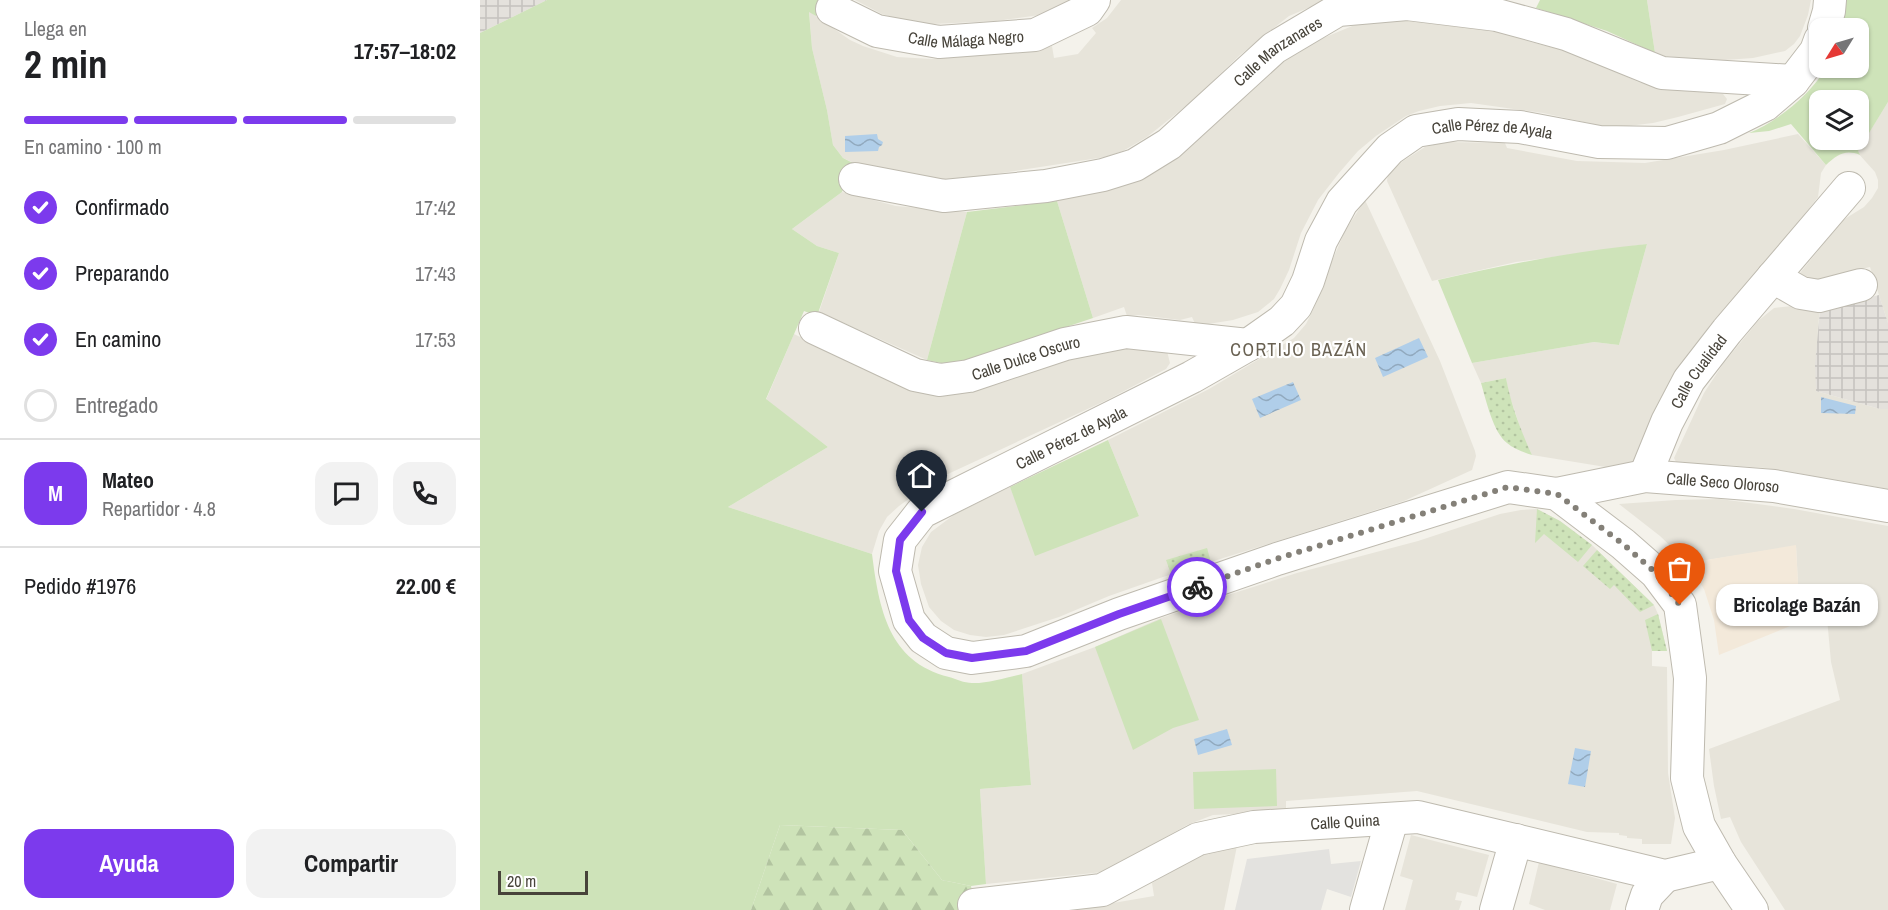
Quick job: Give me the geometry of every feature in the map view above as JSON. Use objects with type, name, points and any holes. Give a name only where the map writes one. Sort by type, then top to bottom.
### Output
[{"type":"street","name":"Calle Málaga Negro","points":[[832,9],[877,31],[939,42],[1035,35],[1087,9],[1094,0]]},
{"type":"street","points":[[1827,18],[1830,0]]},
{"type":"street","name":"Calle Manzanares","points":[[855,179],[944,196],[1046,186],[1103,175],[1135,165],[1169,144],[1274,48],[1338,10],[1407,4],[1497,15],[1566,34],[1662,73],[1793,81]]},
{"type":"street","name":"Calle Pérez de Ayala","points":[[1557,494],[1508,487],[1276,559],[1119,614],[1026,651],[972,658],[946,653],[923,638],[909,620],[896,571],[900,540],[922,512],[1192,377],[1248,345],[1282,321],[1296,306],[1308,281],[1321,241],[1342,202],[1390,149],[1416,130],[1458,124],[1520,127],[1599,142],[1667,143],[1719,128],[1765,105],[1793,81],[1809,60]]},
{"type":"street","name":"Calle Cualidad","points":[[1645,476],[1667,422],[1689,380],[1727,331],[1849,189]]},
{"type":"street","points":[[1773,277],[1801,293],[1819,297],[1861,285]]},
{"type":"street","name":"Calle Dulce Oscuro","points":[[814,328],[915,375],[940,380],[969,376],[1065,344],[1126,332],[1248,345]]},
{"type":"street","name":"Calle Seco Oloroso","points":[[1557,494],[1645,476],[1774,486],[1888,506]]},
{"type":"street","points":[[1557,494],[1623,544],[1656,573],[1680,605],[1690,678],[1688,778],[1699,826],[1720,863],[1752,910]]},
{"type":"street","name":"Calle Quina","points":[[974,905],[1102,890],[1198,839],[1254,827],[1418,817],[1665,876],[1720,863]]},
{"type":"street","points":[[1366,910],[1392,819]]},
{"type":"street","points":[[1496,910],[1516,840]]},
{"type":"street","points":[[1642,910],[1647,896],[1665,876]]},
{"type":"shaded area","points":[[480,0],[547,0],[480,33]]},
{"type":"shaded area","points":[[855,0],[1072,0],[1040,15],[996,21],[933,24],[907,22],[882,14]]},
{"type":"shaded area","points":[[1121,0],[1327,0],[1289,16],[1240,55],[1192,101],[1147,137],[1123,151],[1105,157],[957,180],[865,168],[843,158],[833,145],[812,48],[809,11],[850,40],[897,57],[933,59],[1034,51],[1052,46],[1054,58],[1078,54],[1096,33],[1092,28],[1107,18]]},
{"type":"shaded area","points":[[1647,0],[1811,0],[1800,36],[1785,51],[1753,58],[1725,60],[1693,59],[1655,53]]},
{"type":"shaded area","points":[[1369,19],[1479,25],[1581,55],[1638,82],[1667,89],[1723,94],[1727,99],[1725,104],[1678,117],[1653,123],[1611,128],[1543,113],[1471,103],[1419,111],[1406,116],[1376,136],[1358,151],[1339,173],[1318,200],[1301,233],[1280,289],[1274,299],[1258,312],[1233,320],[1196,326],[1192,317],[1180,320],[1139,315],[1127,316],[1124,307],[1093,318],[1057,201],[1086,193],[1242,97],[1283,62],[1305,48]]},
{"type":"shaded area","points":[[1888,102],[1888,323],[1870,267],[1815,280],[1804,278],[1800,273],[1843,220],[1864,207],[1878,188],[1875,172],[1857,152],[1869,150],[1869,133]]},
{"type":"shaded area","points":[[1798,134],[1809,146],[1809,150],[1812,150],[1826,165],[1821,173],[1818,197],[1779,248],[1710,325],[1682,365],[1657,405],[1634,462],[1624,470],[1532,455],[1523,436],[1506,378],[1481,383],[1472,363],[1594,342],[1619,345],[1647,244],[1516,262],[1432,281],[1387,181],[1388,174],[1425,147],[1445,142],[1505,143],[1507,148],[1577,161],[1645,163],[1724,150]]},
{"type":"shaded area","points":[[842,192],[896,206],[967,212],[927,360],[819,312],[839,253],[817,246],[792,229]]},
{"type":"shaded area","points":[[1365,200],[1440,361],[1475,451],[1472,470],[1404,501],[1163,577],[1059,617],[1004,635],[986,637],[970,635],[954,630],[941,621],[929,607],[921,584],[918,565],[922,547],[931,532],[955,514],[1010,487],[1018,506],[1139,516],[1108,440],[1209,389],[1294,338],[1306,324],[1345,231]]},
{"type":"shaded area","points":[[1879,295],[1888,323],[1888,409],[1880,409],[1816,391],[1815,364],[1820,310]]},
{"type":"shaded area","points":[[1802,305],[1820,310],[1816,391],[1880,409],[1888,409],[1888,489],[1766,468],[1680,464],[1674,458],[1704,393],[1723,364],[1758,321],[1774,308]]},
{"type":"shaded area","points":[[794,334],[911,391],[932,395],[982,386],[1008,375],[1116,347],[1167,351],[1170,363],[1166,369],[1107,400],[935,480],[887,517],[879,531],[872,554],[728,507],[828,447],[766,400]]},
{"type":"shaded area","points":[[1720,499],[1794,509],[1888,526],[1888,910],[1785,910],[1741,842],[1730,817],[1721,819],[1709,749],[1840,700],[1831,662],[1827,618],[1800,622],[1796,546],[1688,563],[1660,536],[1619,504]]},
{"type":"shaded area","points":[[1537,509],[1560,521],[1592,545],[1654,605],[1658,614],[1667,651],[1652,651],[1652,666],[1667,667],[1668,773],[1675,818],[1671,844],[1642,844],[1642,839],[1627,838],[1619,833],[1587,832],[1417,791],[1286,801],[1286,812],[1213,815],[1187,825],[1103,872],[986,884],[980,789],[1031,785],[1022,674],[1095,647],[1161,618],[1231,594],[1297,573],[1418,541],[1500,514]]},
{"type":"shaded area","points":[[1796,545],[1800,622],[1719,655],[1714,620],[1704,589],[1688,563]]},
{"type":"shaded area","points":[[1411,835],[1489,855],[1477,897],[1457,892],[1455,900],[1462,901],[1459,910],[1405,910],[1413,880],[1400,876]]},
{"type":"shaded area","points":[[1237,846],[1224,910],[1059,910],[1154,896],[1152,883],[1203,852]]},
{"type":"shaded area","points":[[1329,849],[1331,864],[1361,861],[1351,897],[1327,889],[1321,910],[1235,910],[1247,859]]},
{"type":"shaded area","points":[[1539,862],[1617,884],[1610,910],[1545,910],[1529,904]]},
{"type":"green space","points":[[547,0],[825,0],[816,16],[809,12],[812,48],[833,145],[843,158],[853,163],[842,192],[792,229],[817,246],[839,253],[817,316],[804,311],[766,399],[828,447],[728,507],[872,554],[878,594],[890,630],[912,659],[928,670],[972,683],[1022,674],[1031,785],[980,789],[986,884],[971,886],[942,880],[902,830],[780,825],[751,910],[480,910],[480,33]]},
{"type":"green space","points":[[1540,0],[1647,0],[1655,53],[1607,31],[1536,8]]},
{"type":"green space","points":[[1845,0],[1888,0],[1888,102],[1869,133],[1869,90],[1810,90],[1820,78],[1869,78],[1869,18],[1841,18]]},
{"type":"green space","points":[[1809,91],[1809,145],[1791,124],[1769,131],[1749,133],[1771,122]]},
{"type":"green space","points":[[1813,150],[1859,150],[1860,155],[1842,154],[1826,165]]},
{"type":"green space","points":[[1057,201],[1093,318],[962,362],[941,363],[927,360],[967,212]]},
{"type":"green space","points":[[1647,244],[1619,345],[1594,342],[1472,363],[1438,280],[1594,250]]},
{"type":"green space","points":[[1506,378],[1517,418],[1532,455],[1507,443],[1498,431],[1491,415],[1481,383]]},
{"type":"green space","points":[[1108,440],[1139,516],[1035,556],[1010,487]]},
{"type":"green space","points":[[1537,509],[1560,521],[1592,545],[1578,562],[1544,534],[1535,543]]},
{"type":"green space","points":[[1207,548],[1211,562],[1171,574],[1166,560]]},
{"type":"green space","points":[[1597,550],[1654,605],[1640,612],[1614,585],[1610,589],[1583,566]]},
{"type":"green space","points":[[1658,614],[1667,651],[1652,651],[1645,620]]},
{"type":"green space","points":[[1161,619],[1199,720],[1173,728],[1133,750],[1095,647]]},
{"type":"green space","points":[[1276,769],[1277,806],[1194,809],[1193,772]]},
{"type":"green space","points":[[780,825],[902,830],[942,880],[971,886],[976,910],[751,910]]},
{"type":"water","points":[[877,134],[878,139],[883,142],[878,151],[845,152],[845,136]]},
{"type":"water","points":[[1419,338],[1428,357],[1383,377],[1375,358]]},
{"type":"water","points":[[1293,382],[1301,400],[1260,418],[1252,399]]},
{"type":"water","points":[[1821,397],[1856,406],[1855,414],[1821,413]]},
{"type":"water","points":[[1227,729],[1232,745],[1198,755],[1194,739]]},
{"type":"water","points":[[1575,748],[1591,751],[1585,787],[1568,784]]},
{"type":"way so far","points":[[1197,587],[1276,559],[1508,487],[1557,494],[1623,544],[1656,573],[1680,605]]},
{"type":"place","name":"Bricolage Bazán","points":[[1680,605]]},
{"type":"district","name":"CORTIJO BAZÁN","points":[[1299,350]]},
{"type":"route","points":[[922,512],[900,540],[896,571],[909,620],[923,638],[946,653],[972,658],[1026,651],[1119,614],[1197,587]]}]
